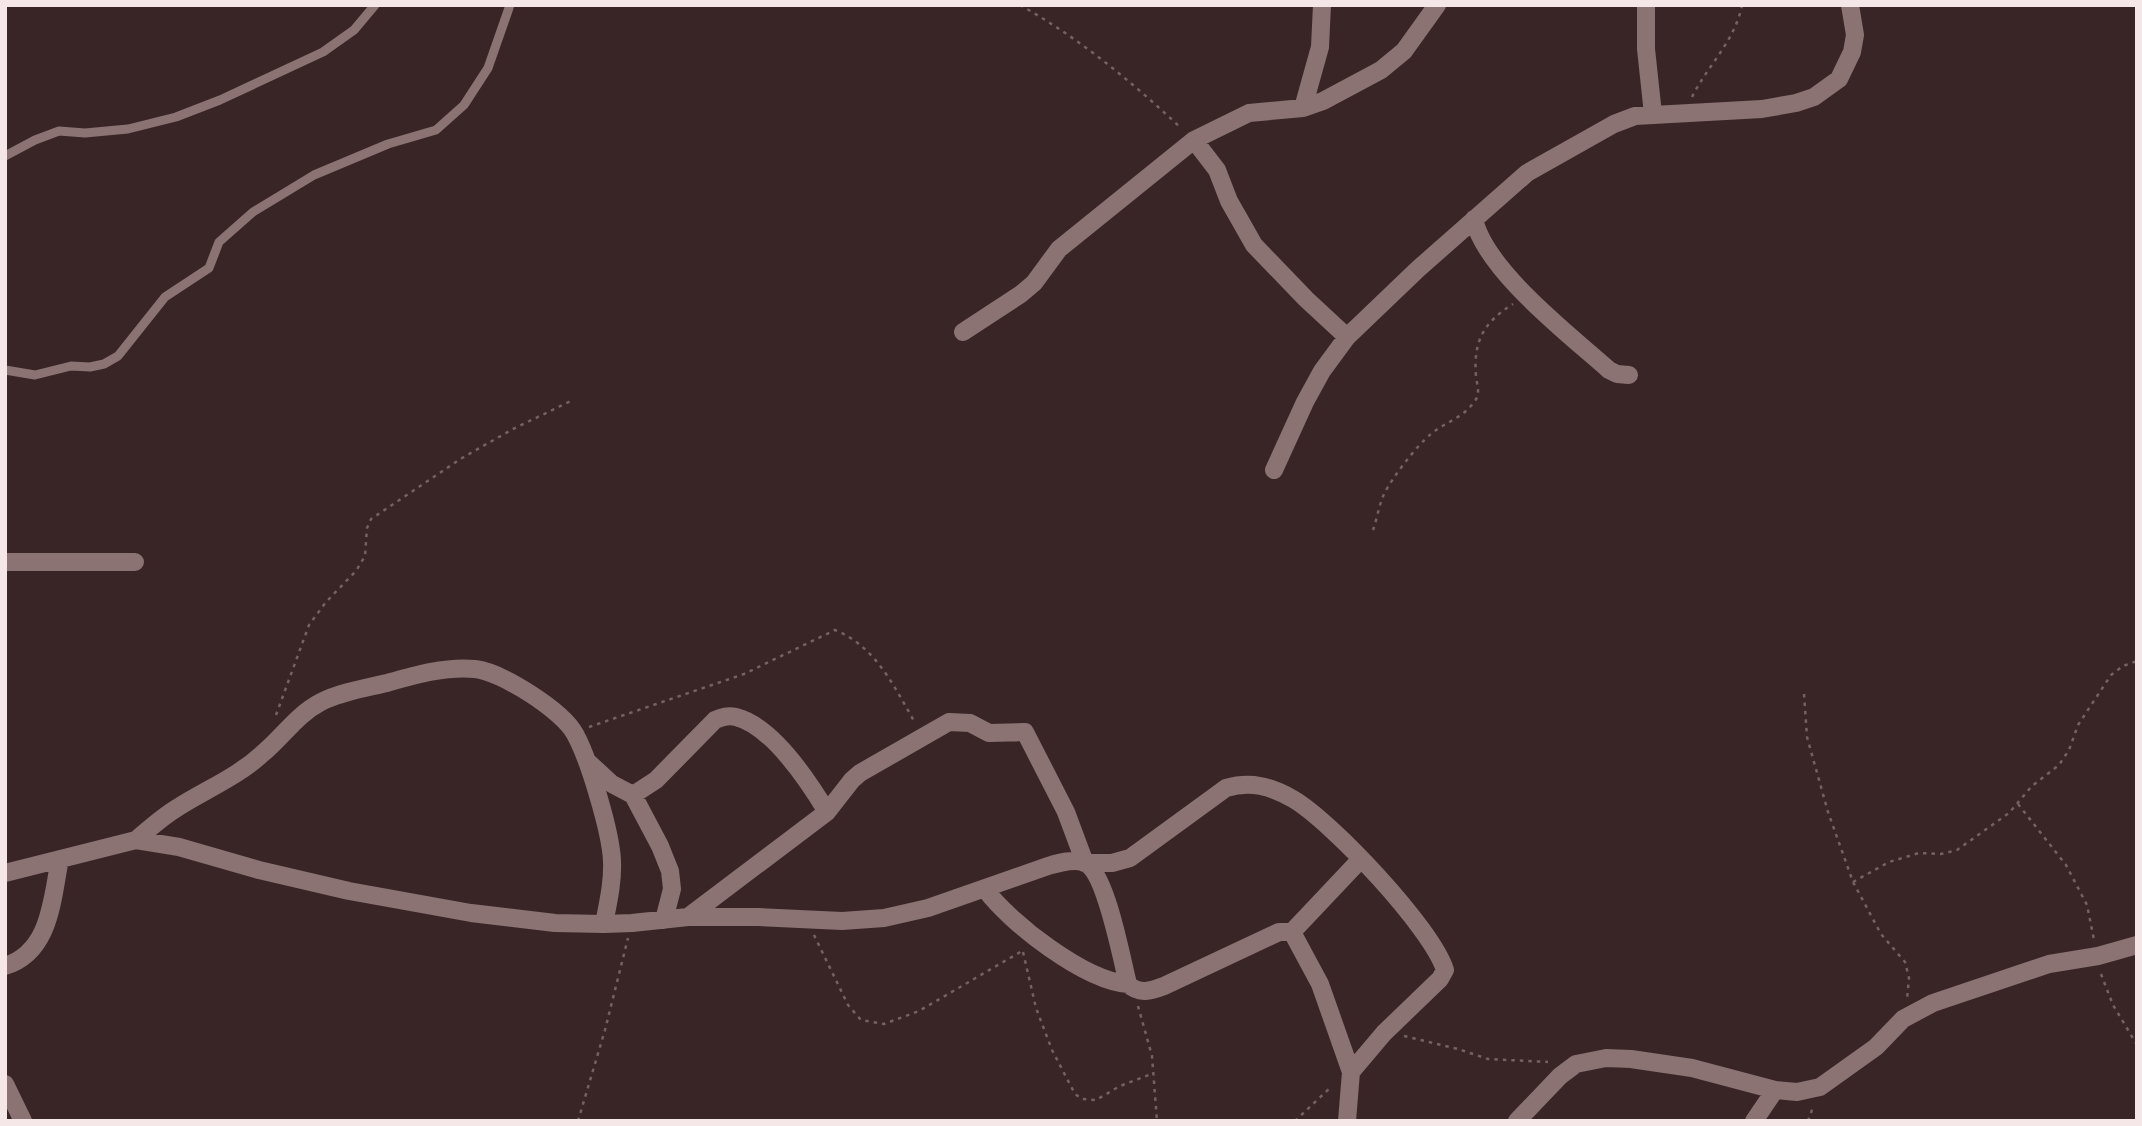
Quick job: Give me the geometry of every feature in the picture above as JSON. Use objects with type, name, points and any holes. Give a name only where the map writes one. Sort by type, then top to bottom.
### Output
[{"type":"street","points":[[1303,108],[1320,47],[1322,5]]},
{"type":"street","points":[[963,332],[1021,294],[1034,283],[1059,249],[1194,140],[1249,113],[1303,108],[1323,101],[1381,70],[1404,51],[1437,5]]},
{"type":"street","points":[[1646,5],[1646,49],[1653,114]]},
{"type":"street","points":[[1273,470],[1316,381],[1347,337],[1418,269],[1527,173],[1614,124],[1635,116],[1762,109],[1814,97],[1839,79],[1853,52],[1855,35],[1850,5]]},
{"type":"street","points":[[1194,140],[1217,170],[1229,201],[1254,245],[1347,337]]},
{"type":"street","points":[[1474,219],[1481,241],[1504,272],[1609,370],[1629,375]]},
{"type":"street","points":[[5,562],[135,562]]},
{"type":"street","points":[[136,840],[177,808],[223,782],[262,754],[299,716],[322,701],[413,676],[443,670],[476,669],[501,676],[547,705],[574,732],[586,760],[612,859],[612,878],[604,924]]},
{"type":"street","points":[[633,795],[656,780],[715,720],[727,715],[752,724],[778,746],[800,769],[827,811]]},
{"type":"street","points":[[688,916],[827,811],[852,780],[923,736],[949,722],[961,721],[989,733],[1025,732],[1066,812],[1085,863],[1094,871],[1109,906],[1131,987]]},
{"type":"street","points":[[586,760],[612,784],[633,795],[660,846],[670,872],[672,889],[664,920]]},
{"type":"street","points":[[5,873],[136,840],[178,847],[259,870],[363,894],[471,913],[555,923],[632,923],[688,916],[842,921],[884,918],[928,908],[1048,866],[1067,862],[1112,863],[1130,858],[1226,788],[1245,783],[1290,797],[1314,813],[1417,922],[1441,958],[1445,970],[1440,979],[1384,1033],[1351,1072]]},
{"type":"street","points":[[5,966],[29,952],[47,926],[60,859]]},
{"type":"street","points":[[985,889],[1012,919],[1083,968],[1101,978],[1147,992],[1279,932],[1292,932],[1360,860]]},
{"type":"street","points":[[1292,932],[1320,984],[1351,1072],[1347,1121]]},
{"type":"street","points":[[1517,1121],[1560,1076],[1576,1064],[1606,1058],[1692,1068],[1775,1090],[1797,1092],[1820,1087],[1876,1047],[1903,1019],[1933,1003],[2049,964],[2098,956],[2137,945]]},
{"type":"street","points":[[5,1084],[23,1121]]},
{"type":"street","points":[[1754,1121],[1775,1090]]},
{"type":"lane","points":[[5,156],[59,131],[85,133],[128,129],[176,117],[220,100],[323,52],[354,30],[374,5]]},
{"type":"lane","points":[[5,370],[34,375],[71,366],[90,367],[104,364],[118,356],[165,297],[209,268],[219,242],[253,212],[314,176],[388,144],[436,130],[464,105],[488,68],[510,5]]},
{"type":"path","points":[[1020,5],[1056,26],[1104,61],[1194,140]]},
{"type":"path","points":[[1684,113],[1696,88],[1729,40],[1742,5]]},
{"type":"path","points":[[1373,530],[1385,494],[1404,464],[1429,436],[1464,414],[1476,401],[1479,394],[1476,374],[1478,347],[1489,321],[1528,296]]},
{"type":"path","points":[[274,720],[309,625],[326,602],[356,571],[365,556],[367,527],[372,519],[462,458],[571,401]]},
{"type":"path","points":[[574,732],[744,674],[835,630],[853,637],[872,654],[923,736]]},
{"type":"path","points":[[1853,883],[1889,862],[1919,853],[1941,855],[1957,850],[2009,813],[2032,786],[2059,765],[2069,750],[2078,725],[2110,675],[2137,661]]},
{"type":"path","points":[[1804,694],[1807,737],[1828,812],[1853,883],[1881,934],[1905,962],[1909,978],[1903,1019]]},
{"type":"path","points":[[2018,803],[2066,865],[2087,905],[2103,983],[2137,1045]]},
{"type":"path","points":[[1012,919],[1036,1008],[1052,1050],[1075,1094],[1082,1099],[1096,1100],[1120,1086],[1154,1073]]},
{"type":"path","points":[[806,920],[848,1005],[861,1020],[884,1024],[919,1011],[1022,951]]},
{"type":"path","points":[[578,1121],[605,1030],[632,923]]},
{"type":"path","points":[[1131,987],[1152,1056],[1157,1121]]},
{"type":"path","points":[[1384,1033],[1458,1049],[1488,1059],[1576,1064]]},
{"type":"path","points":[[1295,1121],[1319,1096],[1351,1072]]}]
